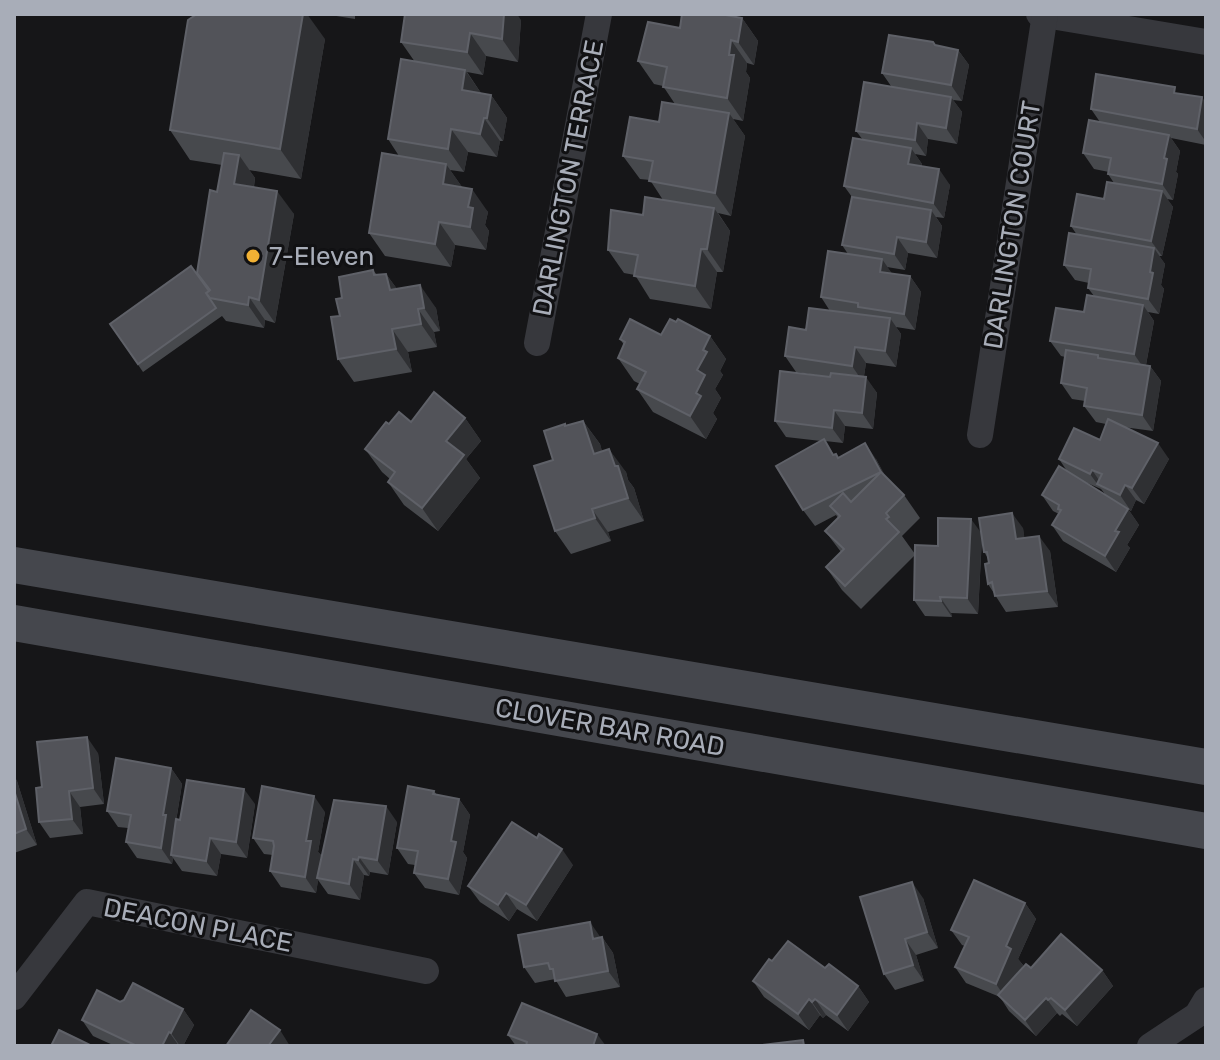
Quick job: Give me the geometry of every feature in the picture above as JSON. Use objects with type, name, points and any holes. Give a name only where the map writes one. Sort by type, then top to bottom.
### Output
[{"type":"main road","points":[[14,565],[1206,767]]},
{"type":"main road","name":"CLOVER BAR ROAD","points":[[14,623],[1206,831]]},
{"type":"street","name":"DARLINGTON TERRACE","points":[[537,343],[599,14]]},
{"type":"street","points":[[1039,14],[1206,42]]},
{"type":"street","name":"DARLINGTON COURT","points":[[980,435],[1045,14]]},
{"type":"street","name":"DEACON PLACE","points":[[14,997],[87,902],[426,971]]},
{"type":"street","points":[[1150,1046],[1197,1015],[1206,1000]]},
{"type":"building","points":[[197,14],[303,14],[280,149],[170,130],[188,20]]},
{"type":"building","points":[[405,14],[504,14],[502,39],[470,33],[467,52],[401,42]]},
{"type":"building","points":[[682,14],[720,14],[742,18],[738,42],[731,40],[729,55],[734,55],[727,98],[663,87],[667,67],[638,61],[648,22],[680,28]]},
{"type":"building","points":[[889,35],[933,42],[958,50],[951,85],[882,73]]},
{"type":"building","points":[[401,59],[465,70],[462,90],[491,95],[480,134],[451,129],[448,149],[388,139]]},
{"type":"building","points":[[1096,74],[1175,87],[1174,93],[1202,97],[1197,129],[1091,109]]},
{"type":"building","points":[[864,82],[951,97],[946,128],[917,123],[915,140],[856,131]]},
{"type":"building","points":[[662,102],[729,113],[715,193],[649,181],[653,161],[623,156],[630,117],[659,122]]},
{"type":"building","points":[[1089,120],[1169,135],[1162,184],[1108,174],[1111,158],[1083,153]]},
{"type":"building","points":[[853,138],[911,148],[908,164],[939,169],[933,203],[844,186]]},
{"type":"building","points":[[224,153],[239,155],[234,184],[277,191],[259,300],[249,297],[248,305],[210,298],[206,293],[210,290],[197,273],[210,190],[217,192]]},
{"type":"building","points":[[382,153],[446,164],[443,184],[472,189],[468,207],[473,208],[470,227],[439,222],[435,244],[369,233]]},
{"type":"building","points":[[1107,182],[1162,191],[1151,241],[1071,226],[1077,194],[1104,199]]},
{"type":"building","points":[[645,197],[714,208],[707,249],[701,249],[695,286],[634,276],[638,255],[608,250],[611,210],[643,215]]},
{"type":"building","points":[[852,197],[931,210],[926,242],[897,237],[894,254],[842,245]]},
{"type":"building","points":[[1069,233],[1154,248],[1148,299],[1088,288],[1091,269],[1064,265]]},
{"type":"building","points":[[828,251],[882,259],[880,272],[910,276],[904,314],[821,297]]},
{"type":"building","name":"7-Eleven","points":[[191,266],[209,291],[206,293],[216,308],[138,364],[110,324]]},
{"type":"building","points":[[373,270],[374,275],[386,274],[390,290],[420,285],[424,308],[418,309],[421,324],[392,329],[396,349],[338,359],[331,317],[340,316],[336,299],[342,298],[339,277]]},
{"type":"building","points":[[1087,295],[1143,305],[1134,354],[1050,341],[1056,308],[1084,312]]},
{"type":"building","points":[[809,308],[890,318],[885,351],[855,347],[852,366],[785,356],[789,327],[806,330]]},
{"type":"building","points":[[630,319],[661,335],[670,319],[676,322],[678,319],[710,336],[703,350],[707,352],[697,370],[705,375],[696,393],[701,396],[690,416],[637,389],[646,372],[618,358],[625,342],[620,339]]},
{"type":"building","points":[[1066,350],[1150,366],[1142,415],[1084,406],[1087,388],[1061,383]]},
{"type":"building","points":[[780,371],[830,377],[831,373],[866,377],[862,413],[834,410],[832,428],[775,421]]},
{"type":"building","points":[[434,392],[465,418],[446,441],[464,455],[422,508],[388,482],[395,472],[365,449],[386,422],[389,424],[399,412],[411,422]]},
{"type":"building","points":[[1108,419],[1158,443],[1132,488],[1125,485],[1120,495],[1097,484],[1102,474],[1092,470],[1090,474],[1059,459],[1074,428],[1100,440]]},
{"type":"building","points":[[583,421],[594,454],[609,449],[628,498],[592,509],[595,518],[555,531],[534,466],[553,460],[544,431]]},
{"type":"building","points":[[824,439],[838,458],[865,443],[881,472],[803,510],[776,466]]},
{"type":"building","points":[[1059,466],[1128,509],[1105,556],[1052,525],[1061,510],[1058,509],[1059,505],[1042,495]]},
{"type":"building","points":[[881,472],[904,495],[886,513],[889,517],[886,519],[899,532],[845,586],[826,567],[844,549],[825,531],[840,516],[830,506],[843,493],[851,502]]},
{"type":"building","points":[[1012,513],[1016,539],[1039,536],[1047,591],[995,596],[992,582],[988,584],[985,564],[989,563],[987,552],[984,552],[979,518]]},
{"type":"building","points":[[938,518],[971,519],[967,598],[914,600],[915,545],[938,546]]},
{"type":"building","points":[[87,737],[93,788],[69,791],[72,819],[39,822],[36,788],[42,787],[37,742]]},
{"type":"building","points":[[116,758],[171,768],[161,848],[126,842],[131,815],[107,811]]},
{"type":"building","points":[[187,780],[244,789],[236,842],[210,838],[206,861],[171,855],[176,819],[180,820]]},
{"type":"building","points":[[262,786],[314,796],[306,841],[311,841],[305,877],[270,871],[273,841],[253,838]]},
{"type":"building","points":[[408,786],[459,799],[451,841],[456,842],[448,879],[414,873],[418,851],[397,848]]},
{"type":"building","points":[[14,790],[26,829],[14,834]]},
{"type":"building","points":[[334,800],[386,806],[377,860],[353,859],[349,884],[317,878]]},
{"type":"building","points":[[512,822],[562,849],[526,905],[506,893],[498,905],[468,886]]},
{"type":"building","points":[[974,880],[1025,903],[1006,946],[1011,949],[996,984],[955,967],[969,937],[951,930]]},
{"type":"building","points":[[912,882],[927,932],[905,939],[913,965],[884,974],[860,897]]},
{"type":"building","points":[[590,922],[593,939],[602,937],[608,971],[555,981],[553,969],[548,963],[524,967],[518,935]]},
{"type":"building","points":[[1061,934],[1102,970],[1065,1010],[1051,998],[1046,998],[1025,1020],[998,995],[1026,964],[1031,968]]},
{"type":"building","points":[[788,941],[825,968],[829,964],[858,986],[837,1015],[815,999],[812,1002],[809,999],[798,1014],[753,981],[769,959],[772,961]]},
{"type":"building","points":[[133,983],[183,1009],[162,1046],[137,1046],[82,1020],[97,990],[120,1002]]},
{"type":"building","points":[[522,1003],[597,1034],[593,1046],[526,1046],[527,1042],[508,1035]]},
{"type":"building","points":[[251,1010],[280,1030],[268,1046],[226,1046]]},
{"type":"building","points":[[59,1030],[92,1046],[51,1046]]},
{"type":"building","points":[[803,1040],[804,1046],[755,1046]]},
{"type":"place","name":"7-Eleven","points":[[253,256]]}]
